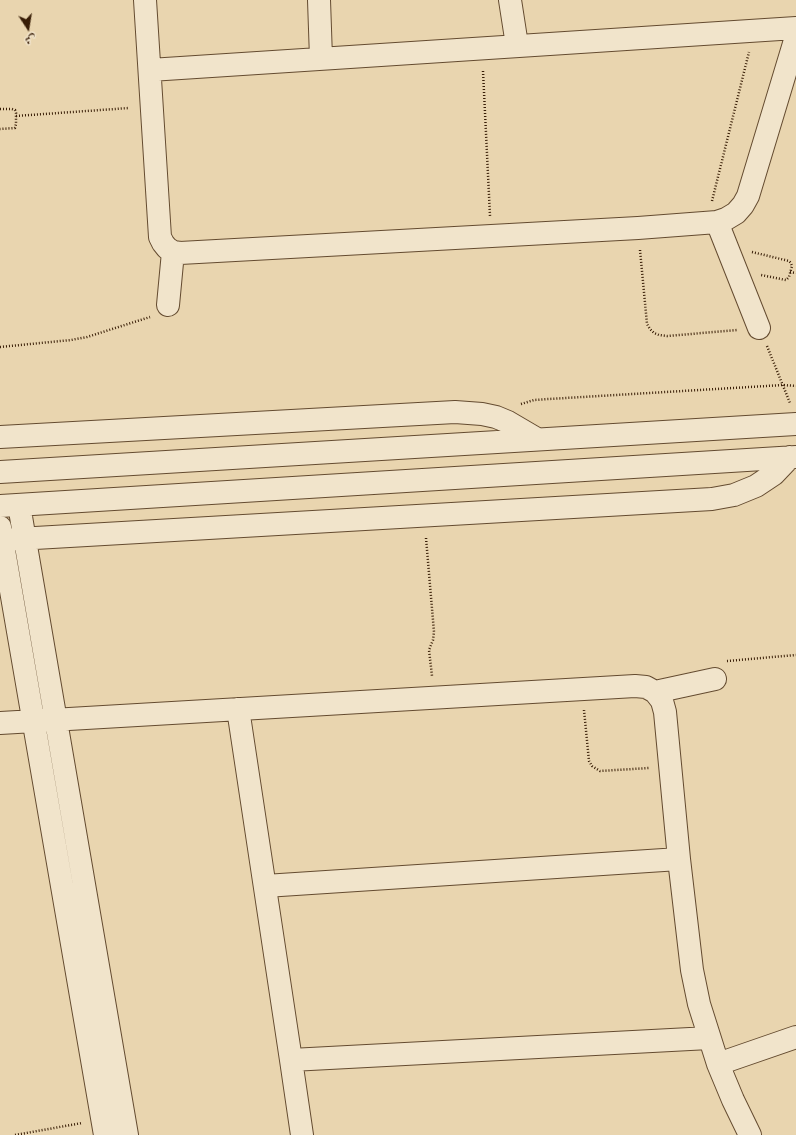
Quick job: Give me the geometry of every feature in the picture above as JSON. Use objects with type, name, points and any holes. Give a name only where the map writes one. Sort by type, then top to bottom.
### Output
[{"type":"street","points":[[145,0],[160,237],[163,244],[167,248],[173,252],[180,253],[638,228],[711,222],[726,219],[736,213],[748,196],[796,37]]},
{"type":"street","points":[[319,0],[321,58]]},
{"type":"street","points":[[510,0],[517,46]]},
{"type":"street","points":[[150,70],[796,28]]},
{"type":"street","points":[[711,222],[726,246],[759,328]]},
{"type":"street","points":[[168,305],[173,252]]},
{"type":"street","points":[[0,437],[455,412],[476,413],[496,417],[508,422],[537,439]]},
{"type":"street","points":[[0,472],[537,439],[793,414]]},
{"type":"street","points":[[127,1135],[25,538],[10,505],[793,457]]},
{"type":"street","points":[[103,1127],[1,535],[25,538],[712,499],[734,495],[756,486],[774,474],[793,457]]},
{"type":"street","points":[[655,692],[715,679]]},
{"type":"street","points":[[0,723],[434,697],[635,686],[646,687],[655,692],[662,701],[665,712],[679,858],[692,970],[699,1004],[718,1064],[750,1135]]},
{"type":"street","points":[[238,709],[292,1060],[302,1135]]},
{"type":"street","points":[[265,886],[679,858]]},
{"type":"street","points":[[718,1064],[796,1037]]},
{"type":"street","points":[[292,1060],[709,1038]]},
{"type":"path","points":[[711,222],[755,30]]},
{"type":"path","points":[[482,48],[491,236]]},
{"type":"path","points":[[16,116],[152,106]]},
{"type":"path","points":[[0,109],[14,109],[16,111],[16,124],[14,128],[0,129]]},
{"type":"path","points":[[638,228],[648,324],[650,329],[654,333],[667,336],[759,328],[783,385],[793,414]]},
{"type":"path","points":[[726,246],[790,262],[792,266],[788,279],[784,280],[736,269]]},
{"type":"path","points":[[790,272],[796,273]]},
{"type":"path","points":[[0,347],[87,337],[150,317],[163,310],[168,305]]},
{"type":"path","points":[[496,417],[520,404],[534,400],[783,385],[796,386]]},
{"type":"path","points":[[425,515],[434,632],[430,650],[434,697]]},
{"type":"path","points":[[582,689],[589,761],[592,766],[600,771],[670,767]]},
{"type":"path","points":[[15,1135],[103,1127]]}]
